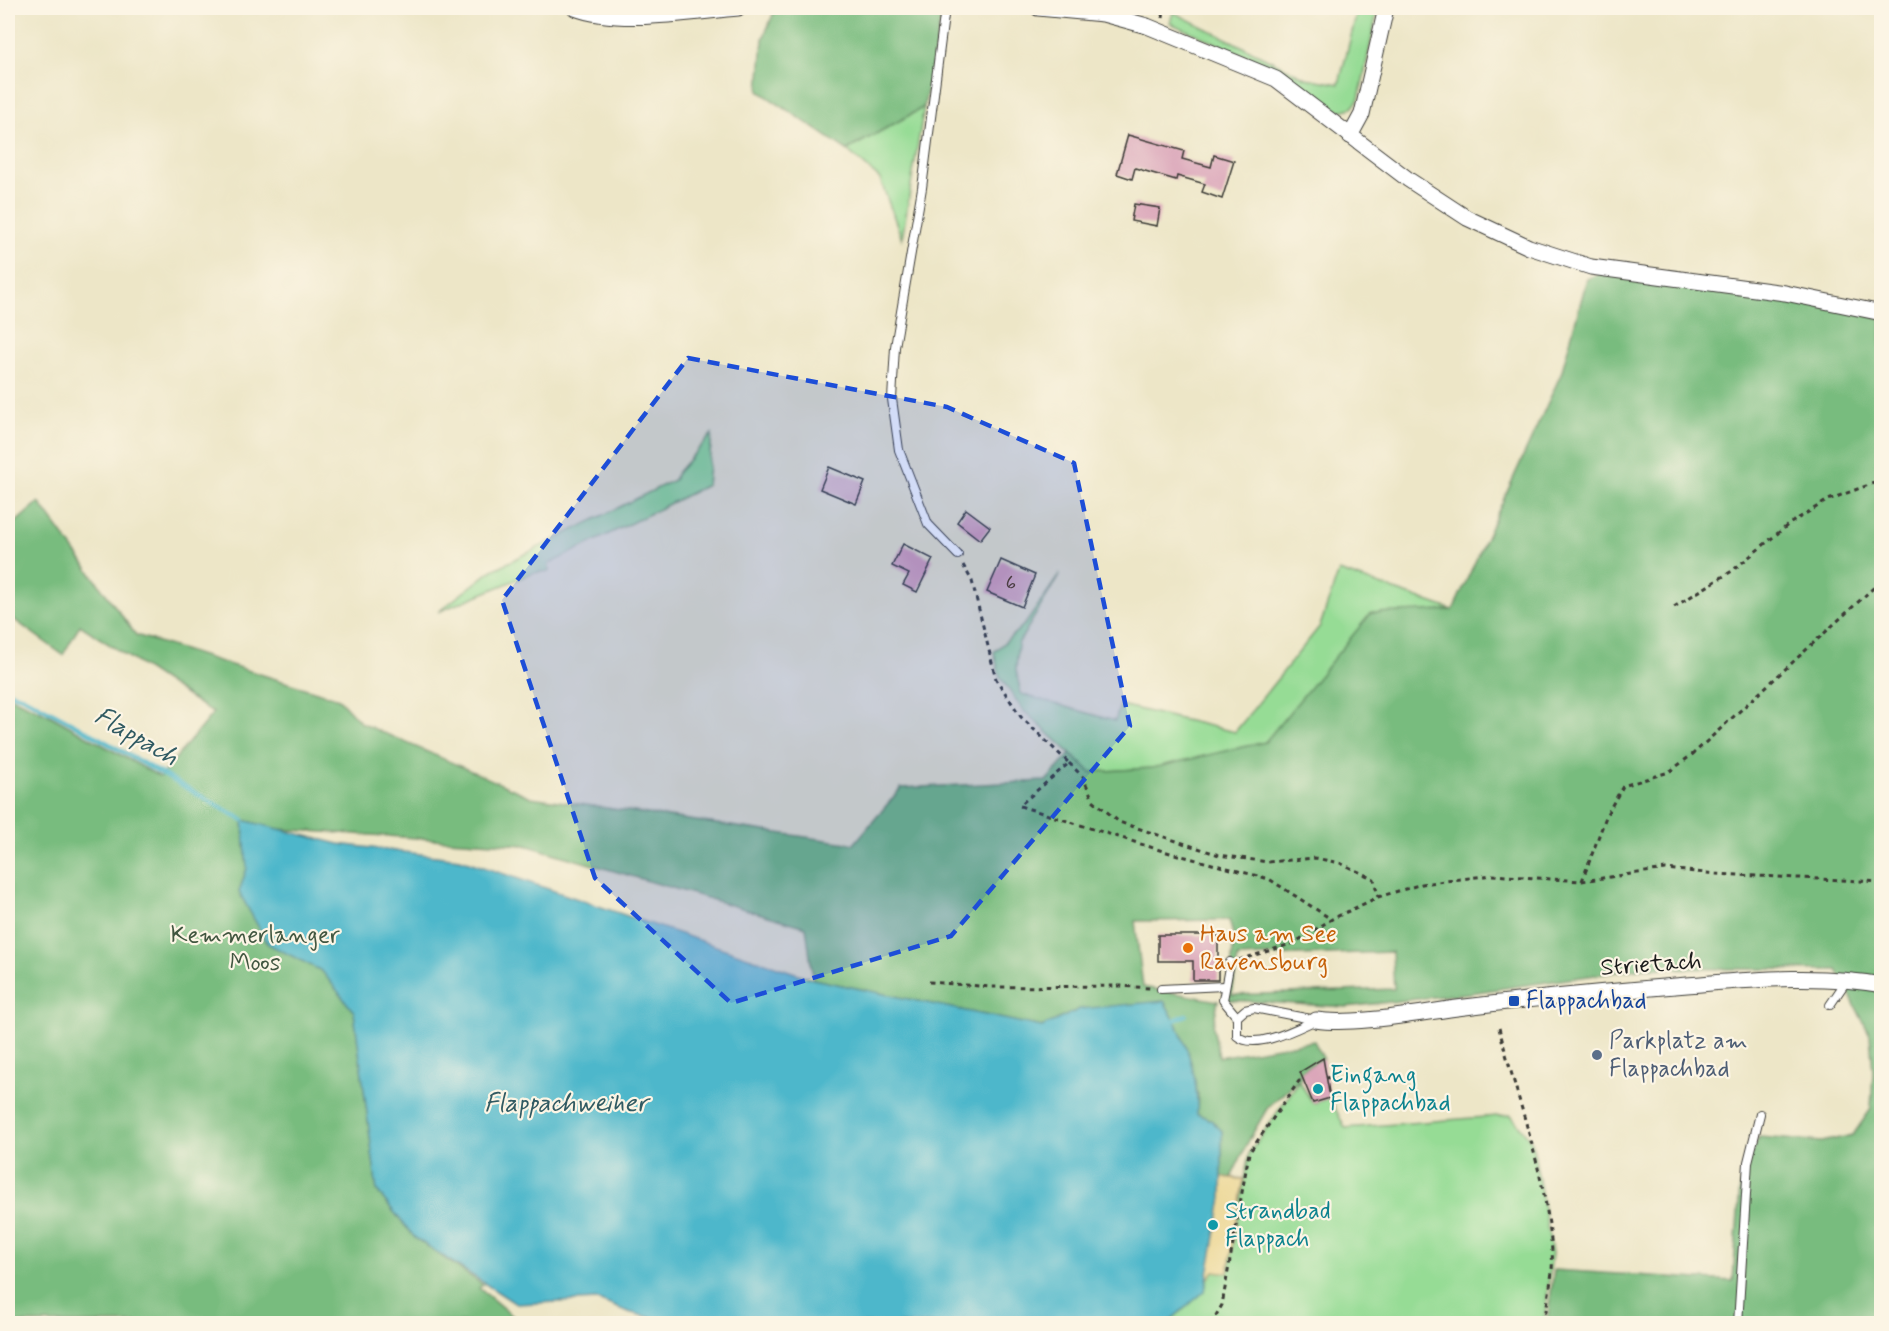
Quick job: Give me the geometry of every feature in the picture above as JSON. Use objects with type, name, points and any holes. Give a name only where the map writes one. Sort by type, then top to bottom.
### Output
[{"type":"street","points":[[575,8],[663,15],[738,8]]},
{"type":"street","points":[[1038,8],[1103,14],[1147,26],[1276,79],[1409,180],[1467,218],[1529,247],[1591,267],[1785,293],[1881,313]]},
{"type":"street","points":[[1350,136],[1362,114],[1386,8]]},
{"type":"street","name":"Strietach","points":[[1316,1020],[1327,1022],[1387,1016],[1609,990],[1751,980],[1848,979],[1881,985]]},
{"type":"lane","points":[[945,8],[922,188],[895,346],[892,399],[899,450],[928,524],[958,555]]},
{"type":"lane","points":[[1230,963],[1223,1000],[1237,1017]]},
{"type":"lane","points":[[1830,1005],[1848,979]]},
{"type":"lane","points":[[1161,989],[1224,986]]},
{"type":"lane","name":"Strietach","points":[[1254,1008],[1316,1020],[1257,1042],[1244,1041],[1237,1036],[1237,1017],[1245,1010],[1254,1008]]},
{"type":"lane","points":[[1738,1323],[1748,1162],[1760,1114]]},
{"type":"path","points":[[1674,607],[1732,571],[1789,524],[1828,500],[1881,480]]},
{"type":"path","points":[[958,555],[972,581],[996,679],[1021,717],[1083,777],[1093,800],[1119,822],[1219,855],[1268,861],[1315,858],[1340,863],[1374,879],[1378,897]]},
{"type":"path","points":[[1582,881],[1607,814],[1623,786],[1646,777],[1669,772],[1710,740],[1881,580]]},
{"type":"path","points":[[1069,763],[1020,806],[1163,851],[1269,879],[1332,919]]},
{"type":"path","points":[[1230,963],[1294,943],[1332,919],[1378,897],[1422,884],[1492,875],[1582,881],[1666,869],[1716,874],[1881,882]]},
{"type":"path","points":[[929,981],[991,987],[1121,986],[1161,989]]},
{"type":"path","points":[[1498,1028],[1516,1097],[1532,1142],[1552,1251],[1544,1323]]},
{"type":"path","points":[[1326,1078],[1335,1077]]},
{"type":"path","points":[[1211,1323],[1222,1305],[1249,1153],[1299,1081],[1304,1081]]},
{"type":"path","points":[[29,1323],[39,1323]]},
{"type":"highlighted area","points":[[688,358],[947,407],[1074,463],[1130,726],[951,936],[731,1003],[595,878],[502,600]]},
{"type":"green space","points":[[943,8],[924,107],[847,150],[759,91],[763,39],[774,12]]},
{"type":"green space","points":[[1358,8],[1378,8],[1359,99],[1352,108],[1340,111],[1330,108],[1299,84],[1261,63],[1170,23],[1173,12],[1306,78],[1339,84]]},
{"type":"green space","points":[[924,107],[902,239],[880,179],[847,150]]},
{"type":"green space","name":"Kemmerlanger Moos","points":[[1598,274],[1775,295],[1881,318],[1881,1323],[1547,1323],[1554,1270],[1733,1281],[1741,1171],[1759,1137],[1822,1142],[1853,1135],[1871,1109],[1873,1072],[1870,1035],[1837,970],[1644,968],[1470,993],[1346,1007],[1228,1000],[1234,938],[1229,920],[1135,921],[1143,987],[1218,1001],[1213,1026],[1219,1057],[1314,1041],[1323,1058],[1300,1072],[1302,1077],[1268,1107],[1231,1178],[1222,1177],[1222,1131],[1211,1120],[1197,1114],[1198,1093],[1080,1009],[1042,1027],[813,979],[806,927],[525,845],[277,829],[243,820],[247,868],[239,892],[268,944],[322,971],[354,1012],[377,1191],[415,1238],[483,1285],[479,1288],[521,1323],[8,1323],[8,696],[49,715],[160,777],[213,713],[80,625],[63,655],[8,615],[8,529],[39,502],[136,635],[339,699],[361,723],[531,797],[854,844],[901,788],[1046,781],[1070,754],[1091,772],[1152,768],[1265,742],[1371,613],[1453,610],[1561,374],[1587,279]],"holes":[[[1392,952],[1394,989],[1232,995],[1238,957]]]},
{"type":"green space","points":[[712,434],[707,485],[549,564],[549,571],[532,573],[438,612],[491,571],[674,480],[677,473]]},
{"type":"green space","points":[[1339,571],[1453,610],[1371,614],[1266,742],[1152,768],[1091,772],[1023,710],[1000,677],[994,652],[1026,623],[1060,574],[1018,644],[1016,670],[1021,694],[1115,721],[1120,705],[1235,732],[1320,626]]},
{"type":"green space","points":[[1299,1081],[1313,1103],[1330,1098],[1345,1128],[1511,1115],[1532,1142],[1552,1253],[1544,1323],[1167,1324],[1185,1307],[1214,1270],[1228,1272],[1249,1153]]},
{"type":"sand","name":"Strandbad Flappach","points":[[1196,1127],[1222,1131],[1222,1177],[1244,1179],[1228,1273],[1214,1271],[1186,1307]]},
{"type":"water","name":"Flappachweiher","points":[[243,820],[339,844],[460,859],[813,979],[1042,1027],[1080,1009],[1164,1001],[1189,1055],[1196,1084],[1197,1114],[1211,1120],[1222,1131],[1222,1198],[1205,1291],[1166,1324],[677,1324],[628,1312],[598,1300],[516,1304],[415,1238],[377,1191],[354,1012],[322,971],[268,944],[239,892],[247,868]]},
{"type":"building","points":[[1128,135],[1184,151],[1182,159],[1211,167],[1214,155],[1234,161],[1222,199],[1202,192],[1205,184],[1177,176],[1176,180],[1135,168],[1132,179],[1117,174]]},
{"type":"building","points":[[1134,204],[1160,208],[1157,226],[1131,221]]},
{"type":"building","points":[[829,467],[865,482],[856,504],[820,489]]},
{"type":"building","points":[[966,509],[990,527],[980,540],[957,522]]},
{"type":"building","points":[[903,544],[933,559],[917,592],[903,585],[909,574],[892,566]]},
{"type":"building","points":[[1001,560],[1035,575],[1022,607],[987,592]]},
{"type":"building","name":"Haus am See Ravensburg","points":[[1158,935],[1218,935],[1218,980],[1193,980],[1193,961],[1158,961]]},
{"type":"building","name":"Eingang Flappachbad","points":[[1323,1058],[1330,1098],[1313,1103],[1300,1072]]},
{"type":"waterway","name":"Flappach","points":[[8,692],[23,697],[81,728],[243,820]]},
{"type":"waterway","name":"Flappach","points":[[1175,1020],[1186,1015]]},
{"type":"place","name":"Haus am See Ravensburg","points":[[1188,948]]},
{"type":"place","name":"Flappachbad","points":[[1514,1001]]},
{"type":"place","name":"Parkplatz am Flappachbad","points":[[1597,1055]]},
{"type":"place","name":"Eingang Flappachbad","points":[[1318,1089]]},
{"type":"place","name":"Strandbad Flappach","points":[[1213,1225]]}]
